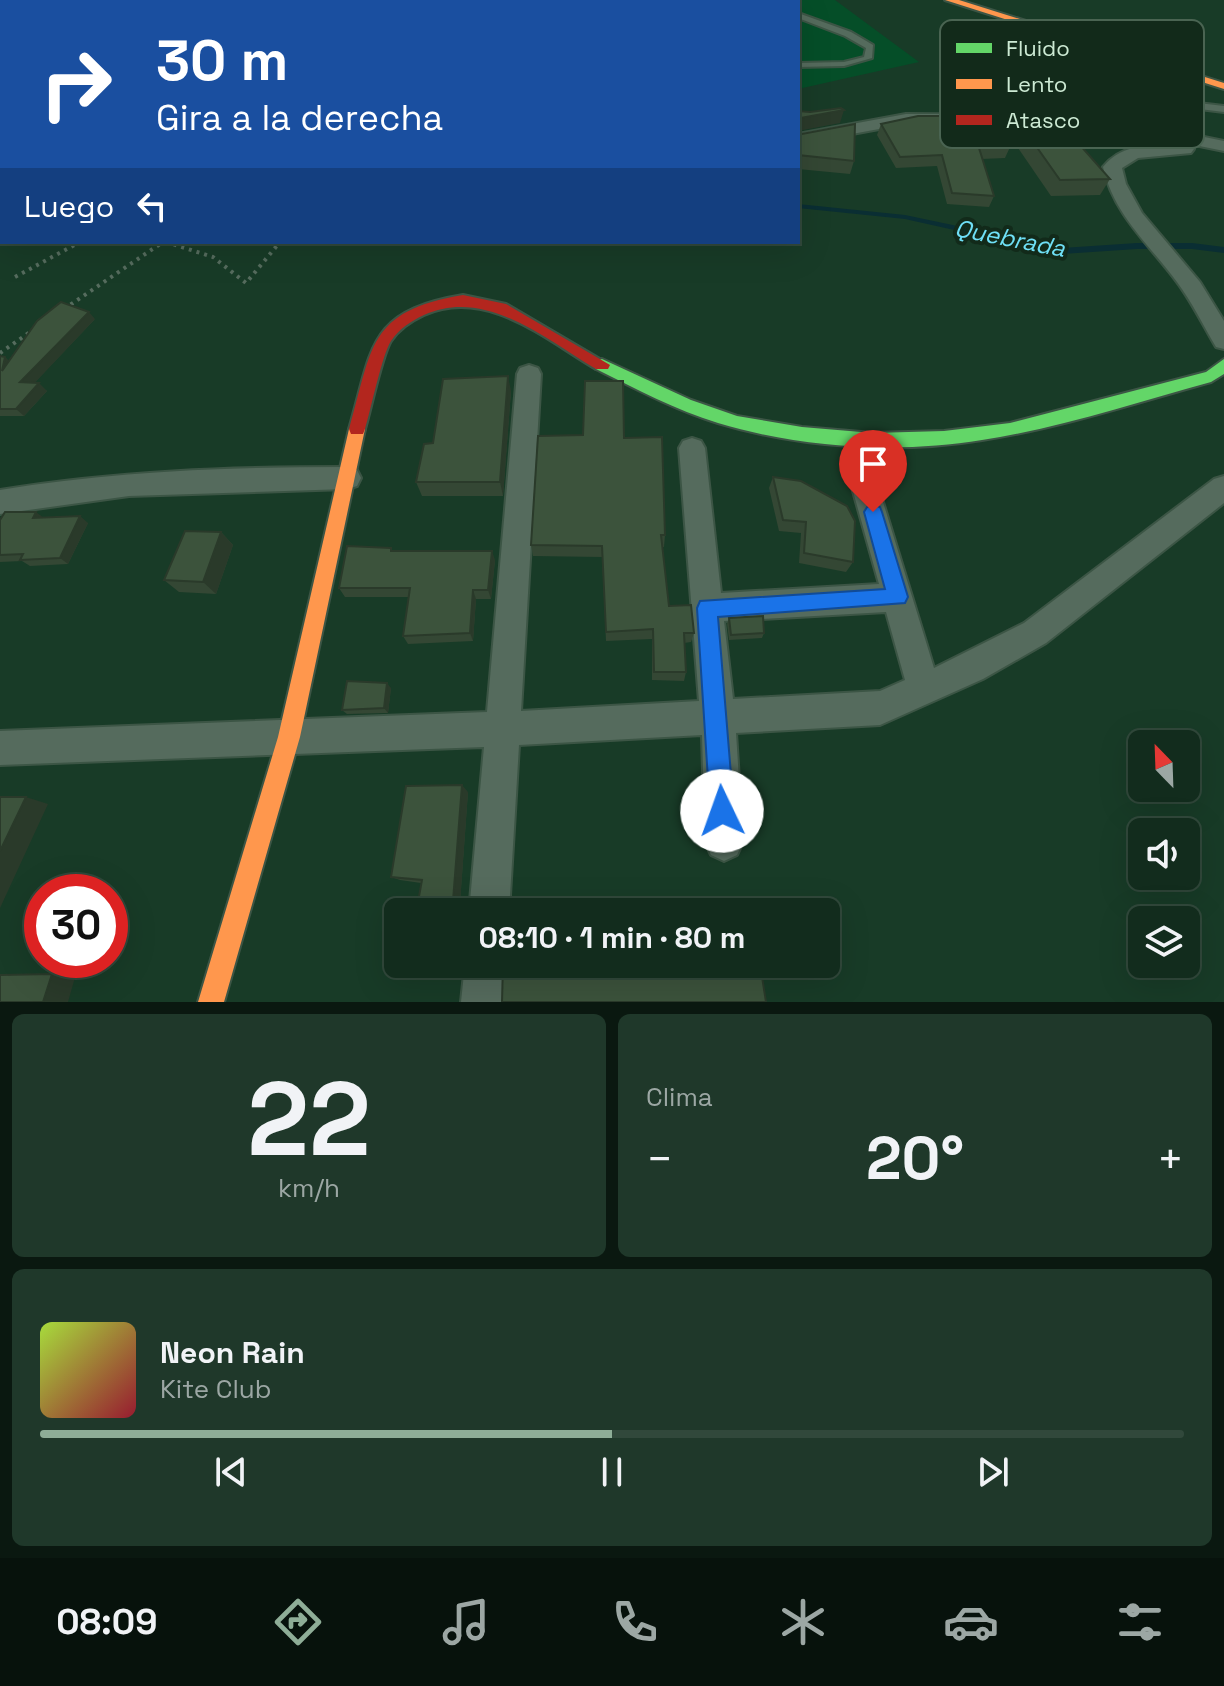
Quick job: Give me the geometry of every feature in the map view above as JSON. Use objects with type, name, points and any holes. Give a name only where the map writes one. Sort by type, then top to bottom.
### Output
[{"type":"main road","points":[[950,0],[1014,20]]},
{"type":"main road","points":[[995,0],[1060,20]]},
{"type":"main road","points":[[1204,64],[1224,70]]},
{"type":"main road","points":[[1204,80],[1224,86]]},
{"type":"main road","points":[[211,1002],[289,737],[364,397],[383,340],[404,318],[433,305],[463,300],[501,307],[581,355],[670,399],[737,422],[831,438],[905,440],[1008,430],[1211,376],[1224,365]]},
{"type":"street","points":[[800,139],[906,119],[940,119]]},
{"type":"street","points":[[1198,148],[1135,153],[1117,159],[1112,167],[1114,181],[1135,218],[1191,285],[1224,341]]},
{"type":"street","points":[[490,898],[529,374]]},
{"type":"street","points":[[692,448],[718,719],[724,842]]},
{"type":"street","points":[[0,502],[49,493],[205,478],[347,478]]},
{"type":"street","points":[[865,484],[924,689]]},
{"type":"street","points":[[0,748],[502,729],[880,708],[971,668],[1035,633],[1224,487]]},
{"type":"street","points":[[707,608],[898,597]]},
{"type":"street","points":[[482,1002],[484,978]]},
{"type":"lane","points":[[800,16],[848,34],[870,47],[868,58],[844,64],[800,65]]},
{"type":"lane","points":[[1204,107],[1224,109]]},
{"type":"path","points":[[15,277],[76,244]]},
{"type":"path","points":[[53,317],[161,244]]},
{"type":"path","points":[[171,244],[213,257],[246,283],[278,244]]},
{"type":"path","points":[[0,353],[41,325]]},
{"type":"shaded area","points":[[800,0],[835,0],[919,62],[800,89]]},
{"type":"building","points":[[844,110],[800,118],[800,111]]},
{"type":"building","points":[[918,116],[940,116],[940,148],[979,148],[994,196],[952,193],[942,155],[900,157],[881,124]]},
{"type":"building","points":[[855,124],[854,161],[800,155],[800,132]]},
{"type":"building","points":[[1037,148],[1083,148],[1110,179],[1060,180]]},
{"type":"building","points":[[61,302],[89,312],[20,382],[39,383],[16,409],[0,409],[0,356],[5,357],[2,371],[37,321]]},
{"type":"building","points":[[508,376],[500,482],[416,482],[424,444],[433,443],[443,379]]},
{"type":"building","points":[[585,381],[623,381],[624,438],[662,437],[665,535],[661,535],[669,606],[691,605],[694,633],[684,633],[686,672],[654,672],[653,629],[606,632],[602,546],[531,545],[538,436],[583,435]]},
{"type":"building","points":[[773,477],[801,481],[847,506],[855,521],[853,562],[804,553],[806,522],[783,520]]},
{"type":"building","points":[[5,512],[36,512],[33,518],[80,516],[60,558],[20,560],[23,554],[0,555],[0,520]]},
{"type":"building","points":[[185,531],[221,532],[203,582],[164,580]]},
{"type":"building","points":[[347,546],[391,548],[391,551],[492,551],[488,590],[473,590],[470,633],[403,636],[410,588],[339,588]]},
{"type":"building","points":[[763,616],[764,633],[731,635],[729,618]]},
{"type":"building","points":[[347,681],[387,683],[384,708],[342,710]]},
{"type":"building","points":[[462,785],[453,898],[419,898],[422,880],[391,877],[406,786]]},
{"type":"building","points":[[0,797],[26,797],[0,851]]},
{"type":"building","points":[[0,975],[51,978],[43,1002],[0,1002]]},
{"type":"building","points":[[503,978],[762,978],[766,1002],[502,1002]]},
{"type":"waterway","name":"Quebrada","points":[[800,206],[905,217],[1062,251],[1137,246],[1192,246],[1224,250]]},
{"type":"traffic: fast","points":[[602,365],[651,390],[737,422],[802,434],[909,440],[1010,429],[1086,411],[1211,376],[1224,365]]},
{"type":"traffic: slow","points":[[950,0],[1014,20]]},
{"type":"traffic: slow","points":[[1204,80],[1224,86]]},
{"type":"traffic: slow","points":[[211,1002],[289,737],[357,429]]},
{"type":"traffic: jam","points":[[357,429],[383,340],[404,318],[433,305],[463,300],[501,307],[602,365]]},
{"type":"route","points":[[722,811],[718,719],[707,608],[898,597],[873,512]]}]
